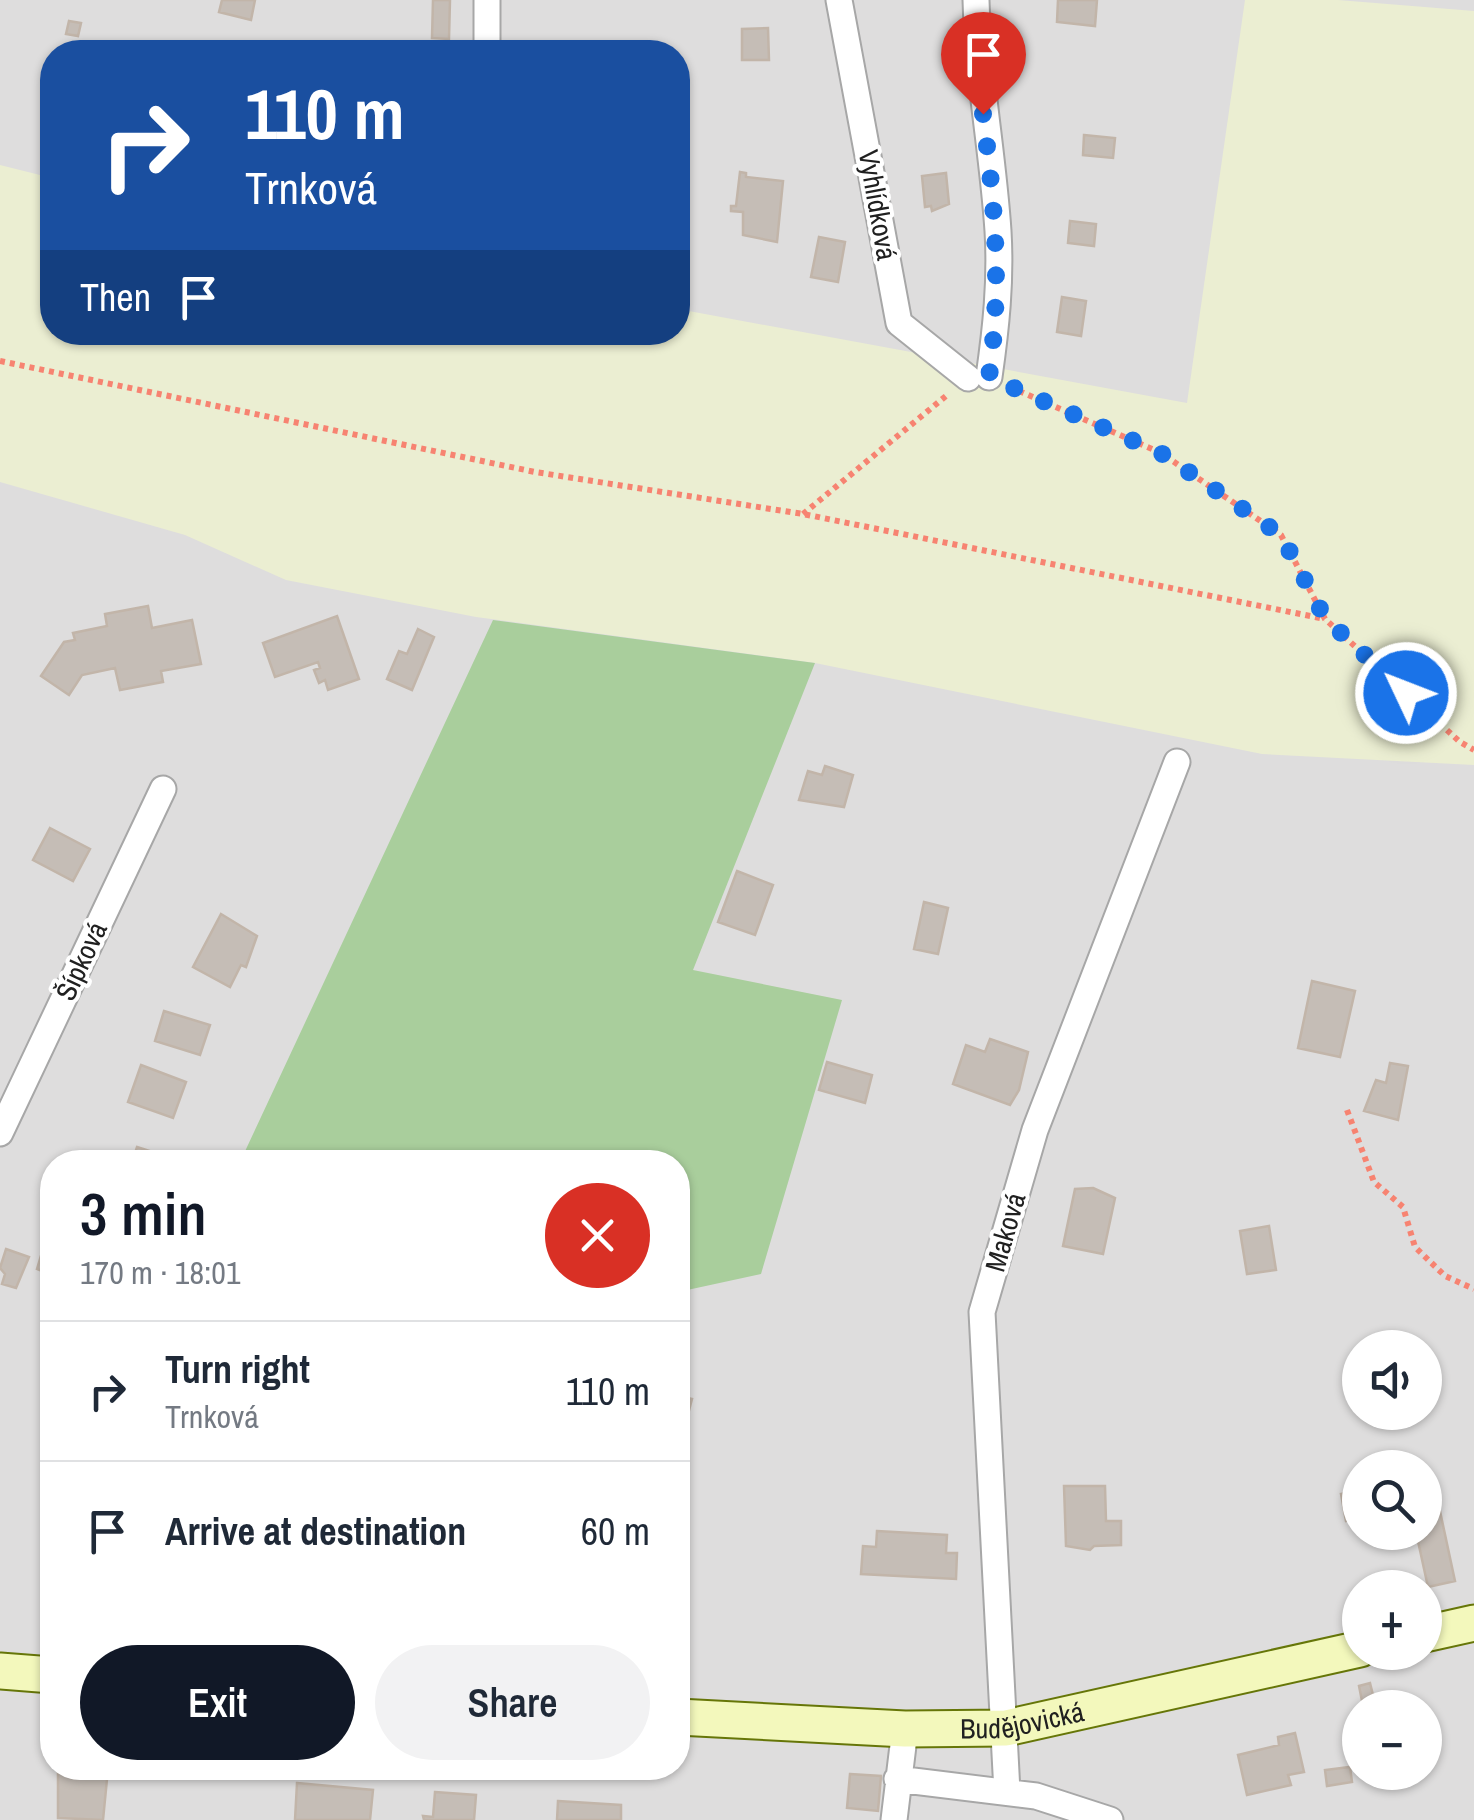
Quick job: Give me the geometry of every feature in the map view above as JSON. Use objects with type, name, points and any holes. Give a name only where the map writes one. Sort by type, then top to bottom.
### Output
[{"type":"main road","points":[[1442,1630],[1474,1623]]},
{"type":"main road","name":"Budějovická","points":[[690,1718],[905,1730],[1006,1728],[1342,1653]]},
{"type":"main road","points":[[0,1671],[40,1674]]},
{"type":"street","points":[[486,0],[487,40]]},
{"type":"street","name":"Vyhlídková","points":[[840,0],[898,324],[978,378]]},
{"type":"street","points":[[976,0],[978,74],[998,231],[999,306],[978,378]]},
{"type":"street","name":"Maková","points":[[1007,1792],[982,1312],[1035,1130],[1177,762]]},
{"type":"street","name":"Šípková","points":[[0,1133],[163,788]]},
{"type":"street","points":[[894,1820],[905,1730]]},
{"type":"street","points":[[898,1779],[1036,1796],[1110,1820]]},
{"type":"path","points":[[0,360],[536,472],[803,514],[1325,618]]},
{"type":"path","points":[[803,514],[978,378],[1161,453],[1281,535],[1325,618],[1460,742],[1474,750]]},
{"type":"path","points":[[1347,1110],[1374,1182],[1403,1206],[1415,1247],[1445,1276],[1474,1289]]},
{"type":"shaded area","points":[[0,0],[1474,0],[1474,1820],[0,1820]]},
{"type":"green space","points":[[1245,0],[1338,0],[1474,11],[1474,765],[1262,754],[815,663],[476,617],[286,580],[185,535],[0,482],[0,165],[40,175],[40,345],[690,345],[690,311],[1187,403]]},
{"type":"green space","points":[[493,620],[815,663],[693,970],[842,1000],[761,1274],[690,1289],[690,1150],[246,1150]]},
{"type":"building","points":[[222,0],[255,0],[251,20],[219,12]]},
{"type":"building","points":[[433,0],[450,0],[449,39],[432,38]]},
{"type":"building","points":[[1058,0],[1097,0],[1095,26],[1057,22]]},
{"type":"building","points":[[69,21],[81,23],[78,36],[66,34]]},
{"type":"building","points":[[768,28],[769,60],[742,60],[742,29]]},
{"type":"building","points":[[1084,135],[1115,138],[1113,158],[1083,155]]},
{"type":"building","points":[[740,172],[746,173],[746,177],[783,181],[777,242],[743,235],[743,212],[731,211],[731,206],[736,206]]},
{"type":"building","points":[[946,173],[949,204],[932,211],[931,206],[925,207],[922,176]]},
{"type":"building","points":[[1070,221],[1096,224],[1094,246],[1068,243]]},
{"type":"building","points":[[819,237],[845,242],[838,282],[811,277]]},
{"type":"building","points":[[1062,297],[1086,301],[1081,336],[1057,332]]},
{"type":"building","points":[[148,606],[152,628],[192,620],[201,664],[161,671],[163,682],[120,690],[115,668],[82,675],[69,695],[41,676],[64,642],[75,640],[73,633],[107,626],[105,614]]},
{"type":"building","points":[[337,616],[359,679],[328,690],[325,680],[319,683],[314,670],[320,668],[318,662],[275,677],[263,643]]},
{"type":"building","points":[[418,629],[434,637],[412,690],[387,679],[399,651],[407,654]]},
{"type":"building","points":[[825,766],[853,775],[844,807],[799,800],[808,771],[822,775]]},
{"type":"building","points":[[50,828],[90,849],[73,881],[33,860]]},
{"type":"building","points":[[737,871],[773,885],[755,935],[718,922]]},
{"type":"building","points":[[924,902],[948,908],[938,954],[914,949]]},
{"type":"building","points":[[221,914],[257,936],[246,967],[241,965],[230,987],[193,967]]},
{"type":"building","points":[[1312,981],[1355,991],[1340,1057],[1298,1048]]},
{"type":"building","points":[[164,1011],[210,1025],[200,1055],[155,1041]]},
{"type":"building","points":[[990,1039],[1028,1052],[1019,1090],[1010,1105],[953,1084],[966,1045],[985,1052]]},
{"type":"building","points":[[827,1062],[872,1075],[865,1103],[819,1090]]},
{"type":"building","points":[[1390,1063],[1408,1066],[1398,1120],[1364,1111],[1376,1080],[1386,1083]]},
{"type":"building","points":[[141,1065],[186,1082],[173,1118],[128,1102]]},
{"type":"building","points":[[1093,1188],[1115,1198],[1103,1254],[1063,1246],[1075,1189]]},
{"type":"building","points":[[1269,1226],[1276,1270],[1247,1274],[1240,1231]]},
{"type":"building","points":[[6,1249],[29,1257],[16,1288],[2,1284],[5,1274],[0,1268]]},
{"type":"building","points":[[1064,1486],[1105,1486],[1106,1521],[1121,1521],[1121,1545],[1094,1546],[1090,1550],[1066,1546]]},
{"type":"building","points":[[1442,1521],[1455,1581],[1442,1584],[1442,1570],[1424,1570],[1420,1550],[1442,1550]]},
{"type":"building","points":[[877,1531],[947,1535],[946,1553],[957,1553],[956,1579],[861,1574],[863,1546],[876,1547]]},
{"type":"building","points":[[1370,1683],[1372,1690],[1360,1690],[1359,1686]]},
{"type":"building","points":[[1295,1733],[1304,1772],[1288,1775],[1291,1785],[1247,1795],[1238,1755],[1279,1745],[1278,1737]]},
{"type":"building","points":[[1342,1768],[1342,1784],[1327,1786],[1325,1770]]},
{"type":"building","points":[[850,1774],[881,1776],[878,1811],[847,1808]]},
{"type":"building","points":[[58,1780],[107,1780],[103,1820],[58,1818]]},
{"type":"building","points":[[297,1783],[373,1790],[370,1820],[295,1820]]},
{"type":"building","points":[[435,1792],[476,1795],[474,1820],[424,1820],[423,1816],[433,1817]]},
{"type":"building","points":[[558,1801],[621,1805],[621,1820],[557,1820]]},
{"type":"route","points":[[983,114],[998,231],[999,306],[989,377],[1161,453],[1281,535],[1325,618],[1406,693]]}]
